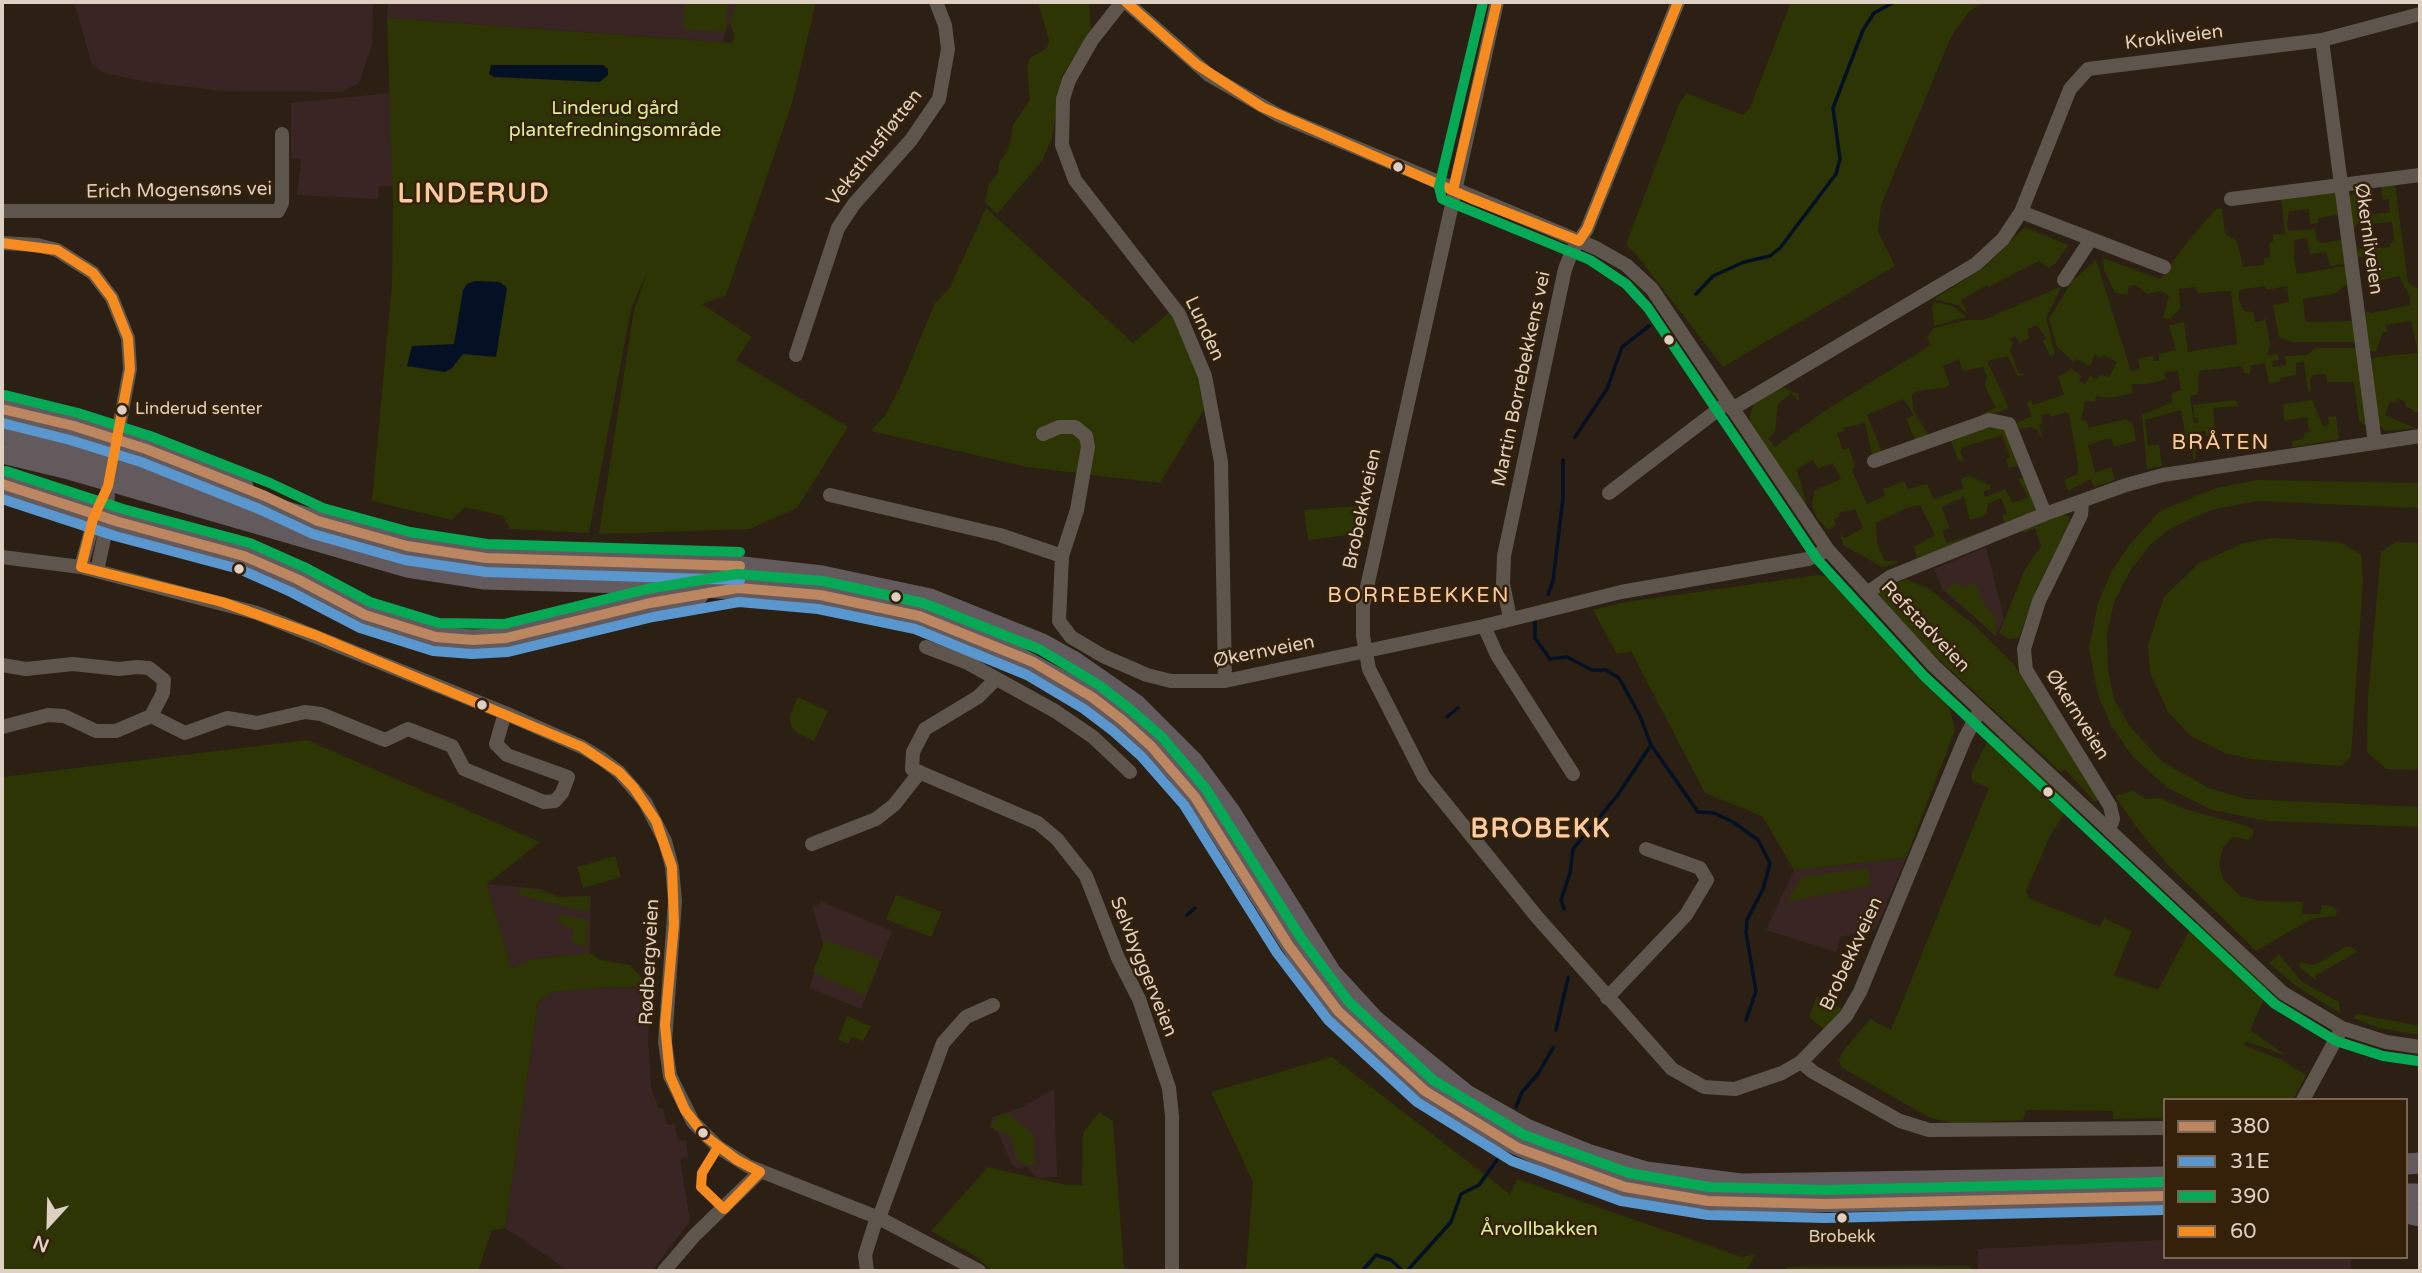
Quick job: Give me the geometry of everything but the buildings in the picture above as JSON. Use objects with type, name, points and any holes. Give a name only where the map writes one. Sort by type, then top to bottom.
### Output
[{"type":"highway","points":[[2,410],[74,426],[146,449],[265,496],[318,521]]},
{"type":"highway","points":[[2,431],[407,546],[463,556],[725,565],[822,576],[930,599],[1042,645],[1076,663],[1135,704],[1194,762],[1230,812],[1331,973],[1375,1021],[1466,1095],[1526,1129],[1587,1154],[1646,1172],[1741,1184],[2163,1177]]},
{"type":"highway","points":[[2,453],[65,468],[358,555],[446,574],[485,579],[738,588],[820,595],[919,616],[1021,657],[1092,697],[1151,746],[1182,780],[1212,820],[1289,946],[1330,1001],[1363,1037],[1415,1082],[1460,1115],[1548,1161],[1605,1181],[1648,1193],[1743,1203],[2163,1196]]},
{"type":"highway","points":[[2,484],[103,509],[244,556],[297,579],[365,615],[436,637],[473,640],[506,638],[650,603],[738,588]]},
{"type":"street","name":"Veksthusfløtten","points":[[796,355],[838,228],[911,140],[939,99],[948,49],[945,24],[936,2]]},
{"type":"street","name":"Refstadveien","points":[[1124,2],[1196,64],[1244,97],[1298,124],[1616,258],[1652,289],[1828,550],[1934,666],[2273,985],[2304,1008],[2342,1028],[2386,1042],[2420,1047]]},
{"type":"street","name":"Lunden","points":[[1124,2],[1086,49],[1069,80],[1062,107],[1062,145],[1069,167],[1081,189],[1179,314],[1205,376],[1221,462],[1225,681]]},
{"type":"street","name":"Brobekkveien","points":[[1497,2],[1365,590],[1362,619],[1365,653],[1375,685],[1424,777],[1528,907],[1672,1069],[1704,1087],[1724,1090],[1747,1087],[1801,1062],[1838,1027],[1856,999],[1965,737],[1980,710]]},
{"type":"street","name":"Martin Borrebekkens vei","points":[[1510,618],[1503,584],[1504,556],[1565,270],[1587,229],[1678,2]]},
{"type":"street","name":"Krokliveien","points":[[1609,492],[1730,406],[1976,264],[2003,239],[2021,212],[2070,89],[2088,69],[2322,40],[2420,14]]},
{"type":"street","name":"Økernliveien","points":[[2322,40],[2375,443]]},
{"type":"street","name":"Erich Mogensøns vei","points":[[2,211],[278,211],[282,203],[282,134]]},
{"type":"street","points":[[2231,200],[2420,175]]},
{"type":"street","points":[[2021,212],[2164,267]]},
{"type":"street","points":[[2064,280],[2091,239]]},
{"type":"street","points":[[2,243],[37,245],[57,250],[93,273],[112,298],[128,338],[130,357],[103,509],[97,571]]},
{"type":"street","points":[[1874,461],[1989,420],[2009,424],[2045,514]]},
{"type":"street","points":[[831,495],[1000,536],[1062,556],[1077,510],[1088,441],[1083,433],[1071,426],[1043,434]]},
{"type":"street","points":[[1867,593],[1889,578],[2045,514],[2163,475],[2420,436]]},
{"type":"street","name":"Økernveien","points":[[2082,502],[2081,515],[2039,601],[2024,649],[2026,670],[2110,806],[2113,819],[2109,830]]},
{"type":"street","points":[[81,567],[103,509]]},
{"type":"street","name":"Økernveien","points":[[1062,556],[1064,567],[1058,606],[1062,626],[1076,641],[1147,675],[1191,682],[1225,681],[1365,653],[1684,579],[1808,559],[1828,550]]},
{"type":"street","name":"Rødbergveien","points":[[2,557],[81,567],[257,613],[505,713],[582,747],[602,760],[634,788],[656,821],[672,867],[675,901],[665,1026],[670,1076],[685,1110],[705,1136],[737,1160],[760,1172],[878,1217],[979,1271]]},
{"type":"street","points":[[1484,626],[1497,655],[1573,774]]},
{"type":"street","points":[[926,647],[951,655],[1083,729],[1130,772]]},
{"type":"street","points":[[2,665],[26,669],[73,664],[149,668],[164,680],[163,693],[151,716],[116,732],[96,731],[64,716],[48,715],[2,727]]},
{"type":"street","points":[[812,844],[864,825],[884,814],[908,790],[920,772],[912,769],[912,759],[920,734],[939,719],[985,692],[996,679]]},
{"type":"street","points":[[151,716],[185,733],[227,718],[257,723],[305,712],[321,714],[385,740],[408,729],[452,746],[464,769],[544,802],[555,800],[562,793],[568,777],[507,754],[496,744],[505,713]]},
{"type":"street","name":"Selvbyggerveien","points":[[920,772],[1038,823],[1057,839],[1086,876],[1118,958],[1139,999],[1169,1088],[1172,1116],[1172,1271]]},
{"type":"street","points":[[1607,998],[1686,915],[1707,880],[1700,868],[1646,849]]},
{"type":"street","points":[[867,1271],[865,1255],[943,1042],[966,1017],[993,1005]]},
{"type":"street","points":[[2303,1098],[2342,1028]]},
{"type":"street","points":[[1801,1062],[1813,1072],[1900,1121],[1929,1130],[2163,1128]]},
{"type":"street","points":[[664,1271],[694,1236],[760,1172]]},
{"type":"shaded area","points":[[74,2],[373,2],[372,45],[359,83],[342,92],[222,91],[148,82],[104,73],[92,65]]},
{"type":"shaded area","points":[[388,2],[737,2],[722,42],[387,18]]},
{"type":"shaded area","points":[[391,93],[393,186],[379,186],[378,199],[297,195],[301,160],[291,158],[291,103]]},
{"type":"shaded area","points":[[1986,547],[2004,619],[1996,636],[1943,590],[1934,569]]},
{"type":"shaded area","points":[[1906,858],[1876,929],[1840,937],[1836,952],[1766,930],[1794,870]]},
{"type":"shaded area","points":[[487,884],[541,889],[559,897],[591,896],[590,953],[533,959],[511,968]]},
{"type":"shaded area","points":[[820,901],[892,931],[861,1009],[809,988],[823,945],[812,905],[818,906]]},
{"type":"shaded area","points":[[607,987],[651,988],[648,1041],[651,1087],[659,1109],[663,1108],[667,1125],[675,1124],[678,1141],[686,1140],[688,1157],[680,1159],[690,1221],[652,1271],[569,1271],[505,1228],[538,1004],[546,994],[552,992]]},
{"type":"shaded area","points":[[1054,1089],[1057,1177],[1037,1178],[1027,1167],[1017,1168],[1012,1165],[998,1132],[990,1127],[992,1117],[1021,1108]]},
{"type":"shaded area","points":[[2163,1240],[2163,1259],[2352,1259],[2350,1271],[1978,1271],[1978,1249]]},
{"type":"green space","points":[[685,2],[728,2],[726,32],[683,29]]},
{"type":"green space","name":"Linderud gård plantefredningsområde","points":[[737,2],[816,2],[792,103],[726,295],[702,304],[752,337],[736,360],[848,427],[797,508],[750,529],[599,534],[634,310],[647,273],[631,309],[589,533],[510,529],[503,516],[465,507],[452,520],[372,501],[392,285],[393,201],[387,18],[732,43],[735,36],[729,22]]},
{"type":"green space","points":[[1038,2],[1089,2],[1091,29],[1062,76],[1052,138],[1042,161],[997,214],[985,202],[989,184],[998,173],[999,163],[1009,148],[1013,125],[1030,100],[1027,66],[1030,58],[1047,48],[1049,40]]},
{"type":"green space","points":[[1791,2],[1986,2],[1970,10],[1951,37],[1881,205],[1878,231],[1895,266],[1723,367],[1636,254],[1626,245],[1678,106],[1686,93],[1743,115],[1750,108]]},
{"type":"green space","points":[[2395,184],[2408,283],[2420,290],[2420,412],[2412,412],[2413,410],[2405,406],[2406,402],[2398,399],[2396,403],[2390,401],[2385,415],[2415,428],[2386,431],[2378,424],[2370,361],[2375,357],[2418,353],[2411,321],[2386,325],[2387,332],[2383,332],[2376,351],[2369,352],[2365,311],[2372,313],[2410,305],[2410,297],[2399,276],[2378,281],[2374,256],[2357,257],[2355,239],[2358,250],[2389,247],[2394,239],[2392,222],[2356,225],[2353,231],[2349,197],[2358,189],[2373,187],[2363,190],[2364,201],[2357,202],[2362,216],[2390,212],[2389,199],[2383,200],[2381,186]]},
{"type":"green space","points":[[2332,191],[2336,193],[2338,215],[2318,218],[2318,223],[2310,224],[2309,209],[2289,211],[2287,227],[2289,231],[2315,229],[2317,239],[2321,243],[2342,240],[2345,264],[2330,266],[2326,252],[2310,254],[2307,238],[2295,240],[2294,259],[2297,274],[2346,266],[2349,283],[2334,294],[2303,299],[2305,319],[2307,322],[2353,321],[2355,342],[2292,342],[2279,337],[2273,305],[2289,302],[2287,286],[2266,290],[2265,286],[2239,290],[2239,300],[2244,311],[2254,312],[2255,322],[2263,321],[2265,317],[2270,344],[2267,355],[2278,354],[2279,360],[2272,361],[2273,367],[2286,365],[2285,356],[2307,355],[2315,348],[2357,348],[2368,427],[2359,421],[2354,382],[2327,382],[2326,374],[2313,375],[2308,393],[2304,362],[2296,363],[2296,375],[2280,378],[2280,382],[2269,383],[2265,363],[2251,365],[2250,373],[2244,373],[2242,366],[2199,371],[2198,394],[2190,396],[2194,423],[2199,422],[2198,418],[2194,418],[2193,405],[2235,400],[2239,406],[2213,408],[2215,436],[2206,436],[2205,431],[2195,432],[2196,459],[2193,460],[2192,445],[2187,445],[2181,410],[2145,420],[2148,446],[2159,444],[2162,466],[2147,469],[2142,415],[2172,402],[2172,393],[2181,390],[2178,371],[2165,372],[2166,379],[2148,384],[2132,384],[2133,393],[2109,398],[2096,396],[2095,402],[2085,401],[2081,420],[2086,421],[2089,428],[2126,419],[2133,424],[2136,441],[2114,447],[2111,439],[2105,439],[2088,445],[2095,473],[2111,467],[2115,480],[2094,487],[2091,479],[2068,491],[2064,480],[2078,474],[2069,414],[2065,412],[2051,417],[2049,413],[2041,416],[2043,421],[2039,426],[2044,441],[2037,430],[2031,427],[2018,429],[2014,424],[2032,416],[2027,402],[2031,400],[2033,405],[2064,395],[2058,377],[2071,369],[2082,376],[2079,381],[2085,384],[2090,376],[2097,379],[2100,375],[2109,377],[2117,362],[2103,355],[2101,358],[2095,355],[2090,366],[2076,359],[2074,362],[2057,347],[2049,319],[2072,281],[2096,260],[2131,371],[2140,369],[2138,359],[2153,356],[2154,361],[2159,361],[2159,354],[2176,350],[2169,325],[2184,322],[2188,352],[2237,344],[2231,291],[2198,293],[2196,287],[2179,289],[2180,308],[2170,319],[2163,318],[2169,296],[2162,291],[2147,294],[2136,285],[2129,286],[2127,295],[2115,293],[2104,270],[2103,258],[2160,279],[2216,209],[2222,208],[2225,234],[2237,241],[2243,267],[2264,265],[2264,258],[2270,257],[2269,244],[2273,241],[2273,234],[2285,234],[2281,199]]},
{"type":"green space","points":[[986,208],[1133,343],[1171,311],[1197,364],[1205,408],[1160,483],[1027,467],[871,431],[886,414],[900,387],[935,303],[949,289]]},
{"type":"green space","points":[[2025,227],[2068,245],[2056,263],[2049,268],[2039,261],[1961,300],[1968,314],[1958,305],[1934,299],[1986,266]]},
{"type":"green space","points":[[2062,286],[2046,318],[2055,354],[2050,356],[2043,341],[2046,338],[2037,325],[2028,329],[2029,338],[2020,343],[2015,336],[2009,339],[2013,343],[2010,350],[2019,374],[2026,374],[2018,377],[2008,356],[1987,361],[2009,408],[1985,417],[1982,414],[1996,408],[1985,386],[1987,376],[1983,367],[1963,371],[1959,359],[1943,366],[1950,384],[1944,388],[1916,391],[1912,395],[1913,410],[1930,438],[1916,442],[1906,419],[1914,415],[1904,399],[1867,415],[1883,454],[1872,454],[1865,423],[1843,428],[1844,431],[1837,433],[1843,450],[1849,448],[1855,467],[1852,470],[1867,504],[1885,496],[1883,489],[1904,481],[1908,489],[1927,484],[1934,499],[1963,488],[1961,479],[1969,476],[1990,485],[1991,489],[1984,491],[1985,497],[2005,489],[2013,503],[2028,497],[2018,479],[2025,477],[2036,505],[2034,511],[2004,523],[2002,515],[2007,513],[2001,498],[1988,504],[1986,515],[1970,520],[1964,497],[1942,507],[1949,528],[1942,531],[1947,543],[1978,533],[1978,536],[1917,558],[1914,547],[1935,535],[1920,505],[1909,507],[1876,523],[1877,543],[1885,561],[1898,563],[1882,567],[1843,545],[1840,534],[1845,538],[1863,528],[1855,509],[1839,513],[1840,516],[1834,519],[1836,525],[1828,530],[1817,518],[1812,506],[1814,491],[1841,479],[1833,463],[1818,469],[1813,460],[1797,469],[1808,510],[1751,424],[1749,418],[1754,404],[1780,386],[1799,394],[1799,401],[1791,393],[1778,404],[1775,432],[1768,438],[1775,447],[1826,410],[1931,345],[1927,337],[1934,328],[1967,320],[1983,320]]},
{"type":"green space","points":[[1934,302],[1953,306],[1966,317],[1934,326]]},
{"type":"green space","points":[[2312,400],[2323,426],[2329,425],[2328,417],[2336,416],[2339,439],[2293,447],[2292,441],[2304,439],[2304,434],[2314,430],[2309,430],[2307,417],[2284,421],[2283,404]]},
{"type":"green space","points":[[1990,426],[2004,430],[2020,465],[2009,468],[2006,459],[2010,457],[2002,435],[1963,447],[1960,451],[1964,461],[1958,460],[1950,438]]},
{"type":"green space","points":[[2257,480],[2420,483],[2420,508],[2256,501],[2211,510],[2171,528],[2149,546],[2130,571],[2114,602],[2107,635],[2108,669],[2114,699],[2129,725],[2161,761],[2209,788],[2246,799],[2420,807],[2420,827],[2268,821],[2212,810],[2168,788],[2133,757],[2112,727],[2098,695],[2089,648],[2098,603],[2111,572],[2130,544],[2160,511],[2216,488]]},
{"type":"green space","points":[[1359,506],[1363,533],[1308,540],[1304,510]]},
{"type":"green space","points":[[2064,514],[2070,517],[2068,525],[2037,588],[2019,638],[2008,639],[1999,633],[2025,569],[2041,546],[2035,528],[2024,533],[2023,530]]},
{"type":"green space","points":[[2271,538],[2339,542],[2361,554],[2363,581],[2351,756],[2342,766],[2250,759],[2225,753],[2192,737],[2168,712],[2150,673],[2148,645],[2164,597],[2199,563],[2244,543]]},
{"type":"green space","points":[[2396,542],[2420,543],[2420,770],[2386,769],[2367,752],[2368,696],[2381,552]]},
{"type":"green space","points":[[1818,575],[1835,578],[1840,587],[1949,705],[1955,730],[1906,858],[1794,870],[1762,816],[1705,793],[1631,651],[1617,654],[1593,610],[1626,602]]},
{"type":"green space","points":[[1906,579],[1929,589],[1973,624],[2014,665],[2099,799],[2095,802],[2065,769],[2061,772],[1931,652],[1878,595],[1879,590]]},
{"type":"green space","points":[[1959,582],[1962,588],[1975,583],[1986,607],[1996,618],[1996,636],[1944,589]]},
{"type":"green space","points":[[798,697],[828,711],[814,741],[796,732],[791,726],[790,715]]},
{"type":"green space","points":[[2002,738],[2071,803],[2050,836],[2026,891],[2030,899],[2100,927],[2104,918],[2132,931],[2114,975],[2158,990],[2190,930],[2198,921],[2269,988],[2250,1030],[2285,1055],[2246,1041],[2244,1045],[2282,1060],[2306,1075],[2294,1098],[2163,1098],[2163,1118],[2113,1119],[2113,1111],[2026,1110],[2023,1120],[1953,1123],[1930,1118],[1841,1067],[1839,1060],[1844,1050],[1870,1019],[1891,1030],[1989,788],[1972,781],[1971,775],[1988,740]]},
{"type":"green space","points":[[307,740],[540,842],[487,884],[511,968],[533,959],[590,953],[600,960],[630,965],[651,988],[607,987],[553,992],[542,998],[538,1004],[505,1228],[492,1230],[478,1271],[2,1271],[2,777]]},
{"type":"green space","points":[[2133,791],[2146,799],[2161,798],[2184,809],[2253,830],[2253,836],[2248,840],[2233,837],[2223,847],[2219,864],[2223,879],[2240,896],[2259,901],[2303,902],[2302,914],[2320,914],[2322,905],[2331,906],[2337,910],[2336,916],[2311,919],[2256,951],[2167,864],[2137,828],[2115,796]]},
{"type":"green space","points":[[615,856],[621,877],[583,888],[577,867]]},
{"type":"green space","points":[[1868,868],[1871,885],[1787,902],[1802,877]]},
{"type":"green space","points":[[520,888],[540,890],[559,897],[590,896],[589,912],[519,895]]},
{"type":"green space","points":[[896,895],[942,912],[931,937],[886,919]]},
{"type":"green space","points":[[560,914],[588,920],[586,948],[570,940],[575,931],[557,921]]},
{"type":"green space","points":[[825,940],[880,959],[865,996],[813,972]]},
{"type":"green space","points":[[2346,947],[2357,952],[2315,976],[2317,981],[2299,967],[2300,962],[2314,965]]},
{"type":"green space","points":[[2279,954],[2302,982],[2339,1002],[2340,1013],[2296,986],[2269,963]]},
{"type":"green space","points":[[1817,996],[1847,1011],[1828,1033],[1809,1017]]},
{"type":"green space","points":[[2357,1014],[2420,1026],[2420,1035],[2379,1028],[2353,1018]]},
{"type":"green space","points":[[847,1016],[871,1026],[863,1041],[851,1037],[848,1044],[838,1040]]},
{"type":"green space","name":"Årvollbakken","points":[[1332,1057],[1510,1194],[1517,1179],[1742,1257],[1756,1254],[1746,1271],[1246,1271],[1253,1182],[1211,1092]]},
{"type":"green space","points":[[1099,1112],[1113,1121],[1124,1271],[992,1271],[977,1257],[931,1231],[988,1167],[1066,1185],[1082,1185],[1083,1133]]},
{"type":"green space","points":[[1008,1114],[1033,1134],[1035,1165],[1019,1164],[1010,1135],[990,1127],[997,1116]]},
{"type":"green space","points":[[1971,1266],[1971,1271],[1787,1271],[1787,1267]]},
{"type":"water","points":[[491,65],[603,65],[608,69],[608,75],[600,82],[494,77],[489,74]]},
{"type":"water","points":[[475,281],[500,282],[507,288],[496,357],[463,354],[452,368],[445,372],[407,366],[412,346],[454,344],[463,290],[467,284]]},
{"type":"waterway","points":[[1696,294],[1713,276],[1744,262],[1770,256],[1780,248],[1836,174],[1840,159],[1833,108],[1863,30],[1874,13],[1894,2]]},
{"type":"waterway","points":[[1575,437],[1607,389],[1622,347],[1649,326]]},
{"type":"waterway","points":[[1548,594],[1553,581],[1563,498],[1563,460]]},
{"type":"waterway","points":[[1535,621],[1535,638],[1550,659],[1567,657],[1592,670],[1606,670],[1619,678],[1640,716],[1651,745],[1617,796],[1573,849],[1570,873],[1561,900],[1564,909]]},
{"type":"waterway","points":[[1447,717],[1458,708]]},
{"type":"waterway","points":[[1651,745],[1698,812],[1714,813],[1733,822],[1758,840],[1770,863],[1763,889],[1747,920],[1746,933],[1756,991],[1746,1020]]},
{"type":"waterway","points":[[1187,915],[1195,908]]},
{"type":"waterway","points":[[1556,1030],[1568,978]]},
{"type":"waterway","points":[[1516,1107],[1522,1092],[1538,1074],[1553,1048]]},
{"type":"waterway","points":[[1407,1271],[1451,1222],[1461,1194],[1479,1185],[1497,1160]]},
{"type":"waterway","points":[[1362,1271],[1376,1255],[1391,1260],[1403,1271]]},
{"type":"transit line","name":"60","points":[[1126,2],[1196,64],[1262,107],[1470,198],[1579,241],[1587,229],[1678,2]]},
{"type":"transit line","points":[[1483,2],[1439,187],[1442,199],[1590,260],[1626,284],[1648,308],[1817,559],[1924,676],[2275,1004],[2336,1041],[2383,1056],[2418,1061]]},
{"type":"transit line","name":"60","points":[[1453,190],[1497,2]]},
{"type":"transit line","name":"60","points":[[2,243],[57,250],[93,273],[112,298],[128,338],[130,369],[108,486],[93,519],[81,567],[222,602],[315,635],[582,747],[619,772],[634,788],[656,821],[672,867],[674,924],[665,1025],[670,1076],[685,1110],[705,1136],[737,1160],[760,1172],[724,1209],[701,1187],[702,1173],[718,1147]]},
{"type":"transit line","name":"390","points":[[5,395],[78,413],[150,436],[270,483],[323,508],[410,532],[487,544],[740,552]]},
{"type":"transit line","name":"380","points":[[2,409],[74,426],[146,449],[265,496],[318,521],[407,546],[486,558],[740,566]]},
{"type":"transit line","name":"31E","points":[[2,423],[141,462],[259,509],[313,534],[405,560],[486,572],[740,580]]},
{"type":"transit line","name":"390","points":[[6,471],[123,509],[250,543],[304,567],[370,602],[439,623],[504,624],[647,589],[737,574],[823,581],[923,603],[1039,649],[1099,685],[1162,737],[1206,789],[1301,938],[1349,1002],[1433,1080],[1524,1135],[1629,1173],[1709,1187],[1825,1190],[2163,1182]]},
{"type":"transit line","name":"380","points":[[2,484],[119,522],[244,556],[297,579],[365,615],[436,637],[473,640],[506,638],[650,603],[738,588],[820,595],[919,616],[1033,662],[1092,697],[1122,720],[1151,746],[1195,797],[1289,946],[1338,1011],[1425,1091],[1518,1148],[1625,1187],[1708,1201],[1825,1204],[2163,1196]]},
{"type":"transit line","name":"31E","points":[[2,499],[115,536],[239,569],[291,592],[360,628],[433,651],[472,654],[508,652],[653,617],[739,602],[818,609],[915,629],[1027,675],[1084,709],[1113,731],[1141,756],[1184,805],[1277,953],[1328,1020],[1417,1102],[1512,1161],[1621,1201],[1708,1215],[1825,1218],[2163,1210]]},
{"type":"place","name":"Linderud senter","points":[[122,410]]},
{"type":"place","name":"Brobekk","points":[[1842,1218]]},
{"type":"district","name":"LINDERUD","points":[[474,195]]},
{"type":"district","name":"BRÅTEN","points":[[2221,443]]},
{"type":"district","name":"BORREBEKKEN","points":[[1419,596]]},
{"type":"district","name":"BROBEKK","points":[[1541,830]]}]
